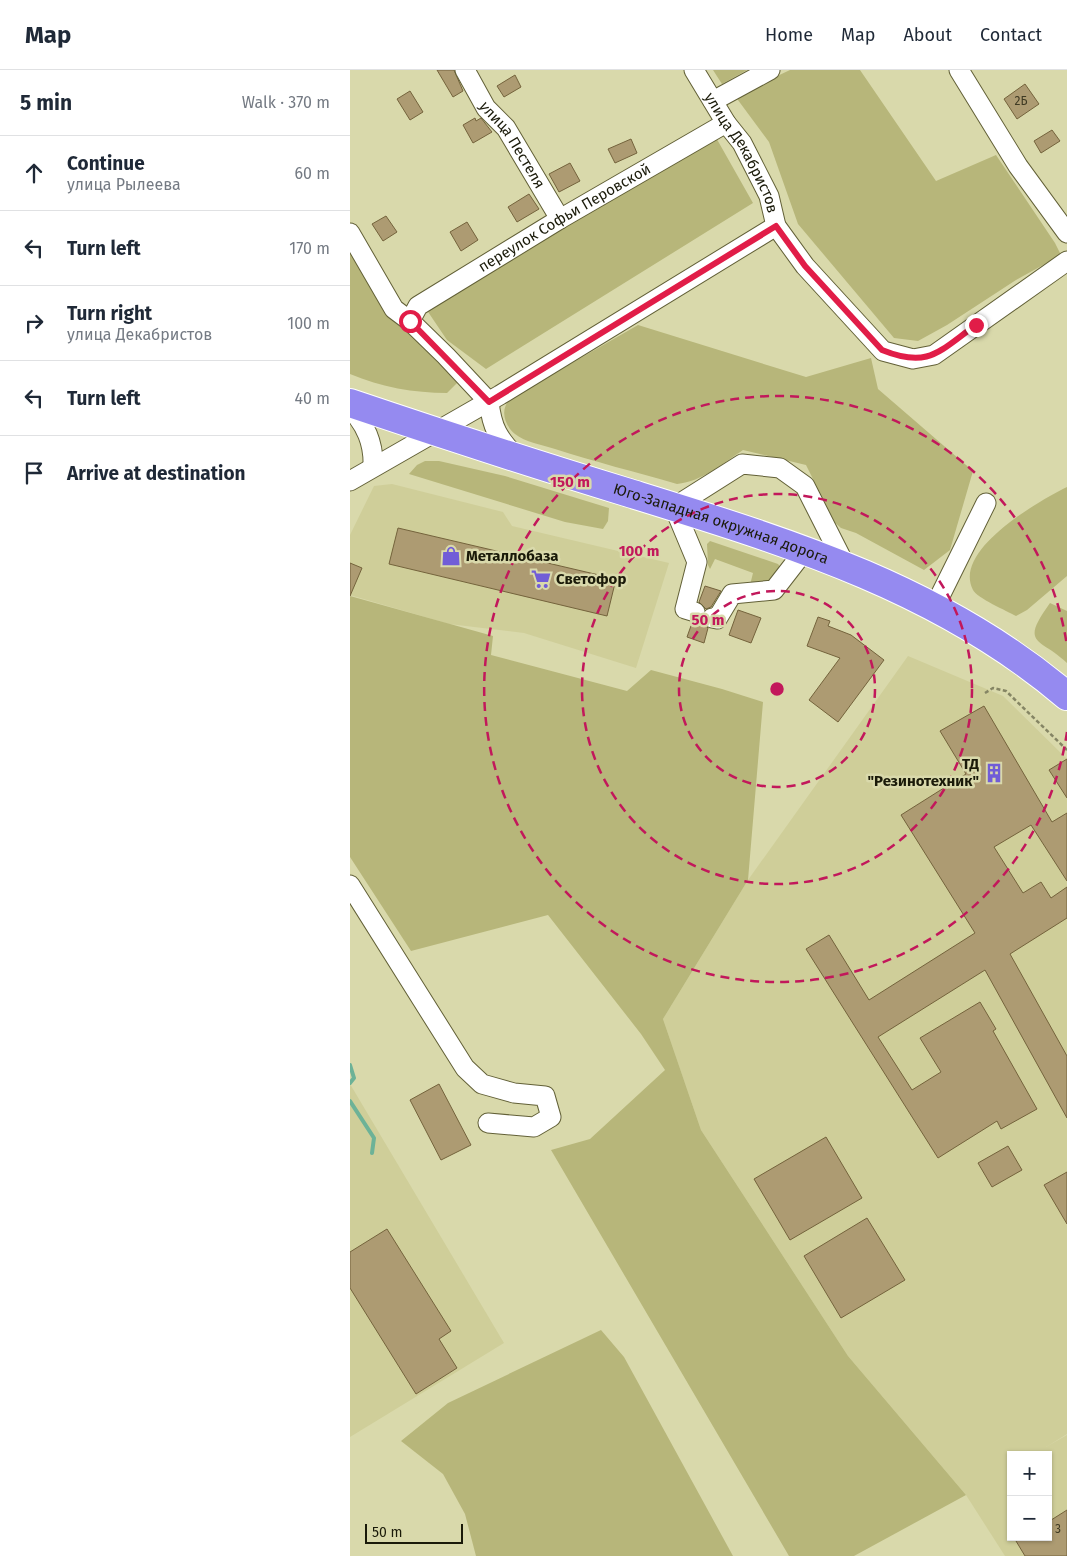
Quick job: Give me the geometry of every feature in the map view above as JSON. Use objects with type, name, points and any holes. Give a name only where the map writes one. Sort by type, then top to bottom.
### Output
[{"type":"highway","name":"Юго-Западная окружная дорога","points":[[350,403],[516,458],[674,507],[805,550],[844,565],[935,606],[988,636],[1039,672],[1067,696]]},
{"type":"street","name":"улица Пестеля","points":[[465,70],[486,108],[506,128],[560,220]]},
{"type":"street","name":"улица Декабристов","points":[[694,70],[726,124],[742,143],[756,168],[769,196],[776,226],[805,266],[882,350],[912,360],[934,355],[1067,261]]},
{"type":"street","points":[[713,101],[770,70]]},
{"type":"street","points":[[959,70],[1018,166],[1067,233]]},
{"type":"street","name":"переулок Софьи Перовской","points":[[410,321],[418,306],[560,220],[726,124]]},
{"type":"street","points":[[350,481],[489,402],[776,226]]},
{"type":"street","points":[[350,233],[394,309],[410,321],[489,402],[492,424],[500,440],[516,458]]},
{"type":"street","points":[[350,408],[360,419],[370,439],[374,453],[373,467]]},
{"type":"street","points":[[805,550],[774,590],[732,594],[717,619],[704,615],[685,608],[697,562],[674,507],[742,464],[780,468],[805,486],[844,565]]},
{"type":"street","points":[[935,606],[986,502]]},
{"type":"street","points":[[350,885],[465,1068],[482,1084],[514,1092],[544,1096],[551,1117],[534,1127],[488,1124]]},
{"type":"path","points":[[985,693],[993,688],[1006,691],[1067,750]]},
{"type":"shaded area","points":[[713,70],[747,70],[722,84]]},
{"type":"shaded area","points":[[790,70],[860,70],[936,181],[996,155],[1055,243],[1061,255],[1016,280],[947,325],[918,341],[894,338],[798,224],[769,142],[735,96]]},
{"type":"shaded area","points":[[710,127],[753,203],[486,369],[447,340],[418,297]]},
{"type":"shaded area","points":[[350,235],[416,340],[447,360],[462,378],[447,393],[422,392],[398,388],[350,374]]},
{"type":"shaded area","points":[[638,325],[806,377],[871,358],[878,389],[973,471],[950,550],[924,570],[856,533],[841,528],[825,514],[816,485],[806,465],[743,450],[704,476],[677,484],[534,443],[519,437],[511,430],[504,416],[504,411],[511,398]]},
{"type":"shaded area","points":[[425,461],[439,461],[505,476],[609,508],[608,521],[603,529],[565,522],[409,474],[417,465]]},
{"type":"shaded area","points":[[392,484],[503,512],[512,526],[669,563],[636,668],[524,633],[449,624],[350,595],[350,535],[374,486]]},
{"type":"shaded area","points":[[1067,487],[1067,576],[1027,610],[1016,616],[976,593],[973,590],[970,575],[975,559],[986,544],[1019,515]]},
{"type":"shaded area","points":[[710,541],[778,564],[781,568],[769,583],[750,585],[753,573],[715,559],[710,569],[708,565],[707,544]]},
{"type":"shaded area","points":[[350,596],[493,636],[491,655],[627,691],[651,670],[763,702],[748,880],[663,1019],[701,1130],[848,1356],[966,1495],[854,1556],[789,1556],[551,1150],[590,1139],[665,1070],[641,1034],[548,915],[411,951],[350,857]]},
{"type":"shaded area","points":[[1050,603],[1067,611],[1067,663],[1042,644],[1035,634],[1036,627]]},
{"type":"shaded area","points":[[908,656],[1003,696],[1067,759],[1067,1434],[1046,1447],[1067,1435],[1067,1556],[1005,1556],[966,1495],[848,1356],[701,1130],[663,1019],[748,880]]},
{"type":"shaded area","points":[[350,1084],[504,1343],[350,1437]]},
{"type":"shaded area","points":[[601,1330],[624,1357],[733,1556],[476,1556],[465,1514],[443,1474],[401,1441],[448,1403]]},
{"type":"building","points":[[437,70],[454,70],[463,91],[453,97]]},
{"type":"building","points":[[515,75],[521,87],[504,97],[497,86]]},
{"type":"building","points":[[1025,84],[1039,104],[1017,119],[1004,99]]},
{"type":"building","points":[[410,91],[423,112],[410,120],[397,99]]},
{"type":"building","points":[[475,118],[476,121],[481,118],[492,132],[473,143],[463,125]]},
{"type":"building","points":[[1052,130],[1060,141],[1041,153],[1034,141]]},
{"type":"building","points":[[631,139],[637,153],[615,163],[608,149]]},
{"type":"building","points":[[570,163],[580,181],[559,192],[549,174]]},
{"type":"building","points":[[529,194],[539,209],[517,222],[508,207]]},
{"type":"building","points":[[386,216],[397,232],[383,241],[372,224]]},
{"type":"building","points":[[467,222],[478,240],[461,251],[450,232]]},
{"type":"building","points":[[398,528],[616,579],[607,616],[389,564]]},
{"type":"building","points":[[350,563],[362,568],[350,596]]},
{"type":"building","points":[[705,586],[721,591],[711,607],[706,609],[699,602]]},
{"type":"building","points":[[738,610],[761,618],[751,643],[729,635]]},
{"type":"building","points":[[818,617],[830,621],[828,626],[851,635],[884,660],[838,722],[809,700],[840,658],[807,646]]},
{"type":"building","points":[[701,621],[708,628],[704,643],[687,637],[692,623]]},
{"type":"building","points":[[984,706],[1052,822],[1067,813],[1067,881],[1031,825],[994,847],[1023,893],[1041,882],[1051,898],[1067,887],[1067,918],[1010,954],[1067,1056],[1067,1118],[985,970],[878,1037],[912,1090],[941,1072],[920,1038],[980,1002],[996,1029],[993,1031],[1037,1109],[1001,1129],[997,1121],[938,1158],[806,949],[829,935],[869,1000],[975,933],[901,815],[966,774],[940,731]]},
{"type":"building","points":[[1067,759],[1067,798],[1049,770]]},
{"type":"building","points":[[439,1084],[471,1145],[441,1160],[410,1100]]},
{"type":"building","points":[[826,1137],[862,1198],[790,1240],[754,1179]]},
{"type":"building","points":[[1008,1146],[1022,1170],[992,1187],[978,1163]]},
{"type":"building","points":[[1067,1172],[1067,1224],[1044,1185]]},
{"type":"building","points":[[867,1218],[905,1280],[841,1318],[804,1256]]},
{"type":"building","points":[[387,1229],[451,1331],[439,1339],[457,1368],[416,1394],[350,1288],[350,1252]]},
{"type":"building","points":[[1067,1510],[1067,1556],[1025,1556],[1016,1541],[1052,1541],[1052,1519]]},
{"type":"waterway","points":[[350,1065],[354,1078],[350,1083]]},
{"type":"waterway","points":[[350,1101],[374,1138],[372,1153]]},
{"type":"place","name":"Металлобаза","points":[[451,556]]},
{"type":"place","name":"Светофор","points":[[541,579]]},
{"type":"place","name":"ТД \"Резинотехник\"","points":[[994,773]]},
{"type":"route","points":[[410,321],[489,402],[776,226],[805,266],[882,350],[912,360],[923,359],[934,355],[976,325]]}]
